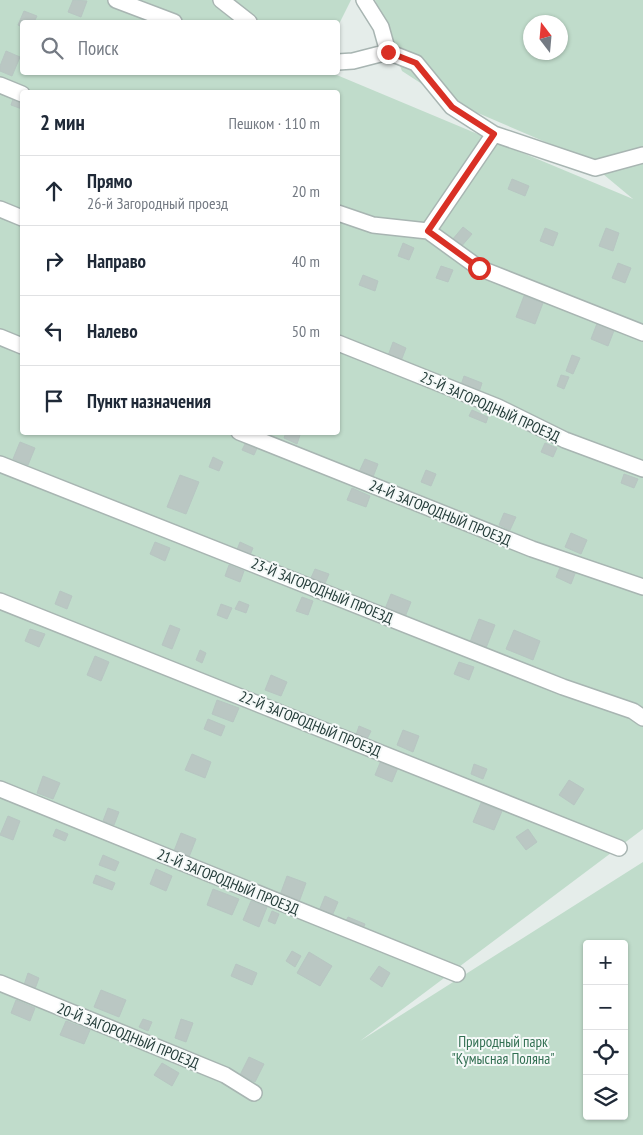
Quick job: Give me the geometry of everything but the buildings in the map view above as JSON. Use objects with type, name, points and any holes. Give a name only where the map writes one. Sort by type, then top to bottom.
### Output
[{"type":"street","points":[[116,0],[169,20]]},
{"type":"street","points":[[221,0],[246,20]]},
{"type":"street","points":[[364,0],[381,27],[388,52]]},
{"type":"street","points":[[340,62],[353,61],[388,52],[416,63],[452,107],[494,134],[596,168],[643,155]]},
{"type":"street","points":[[0,85],[20,93]]},
{"type":"street","points":[[428,231],[494,134]]},
{"type":"street","points":[[0,209],[20,217]]},
{"type":"street","points":[[340,214],[373,225],[428,231],[479,268],[643,333]]},
{"type":"street","points":[[0,337],[20,345]]},
{"type":"street","name":"25-Й ЗАГОРОДНЫЙ ПРОЕЗД","points":[[340,344],[498,407],[565,440],[643,469]]},
{"type":"street","name":"24-Й ЗАГОРОДНЫЙ ПРОЕЗД","points":[[247,435],[532,549],[643,587]]},
{"type":"street","name":"23-Й ЗАГОРОДНЫЙ ПРОЕЗД","points":[[0,464],[563,686],[633,711],[643,718]]},
{"type":"street","name":"22-Й ЗАГОРОДНЫЙ ПРОЕЗД","points":[[0,601],[619,848]]},
{"type":"street","name":"21-Й ЗАГОРОДНЫЙ ПРОЕЗД","points":[[0,789],[457,974]]},
{"type":"street","name":"20-Й ЗАГОРОДНЫЙ ПРОЕЗД","points":[[0,983],[225,1075],[254,1093]]},
{"type":"green space","name":"Природный парк \"Кумысная Поляна\"","points":[[0,0],[351,0],[340,22],[340,20],[20,20],[20,75],[337,75],[633,199],[585,159],[445,99],[402,71],[375,0],[643,0],[643,829],[360,1041],[643,862],[643,1135],[0,1135]]},
{"type":"route","points":[[388,52],[416,63],[452,107],[494,134],[428,231],[479,268]]}]
